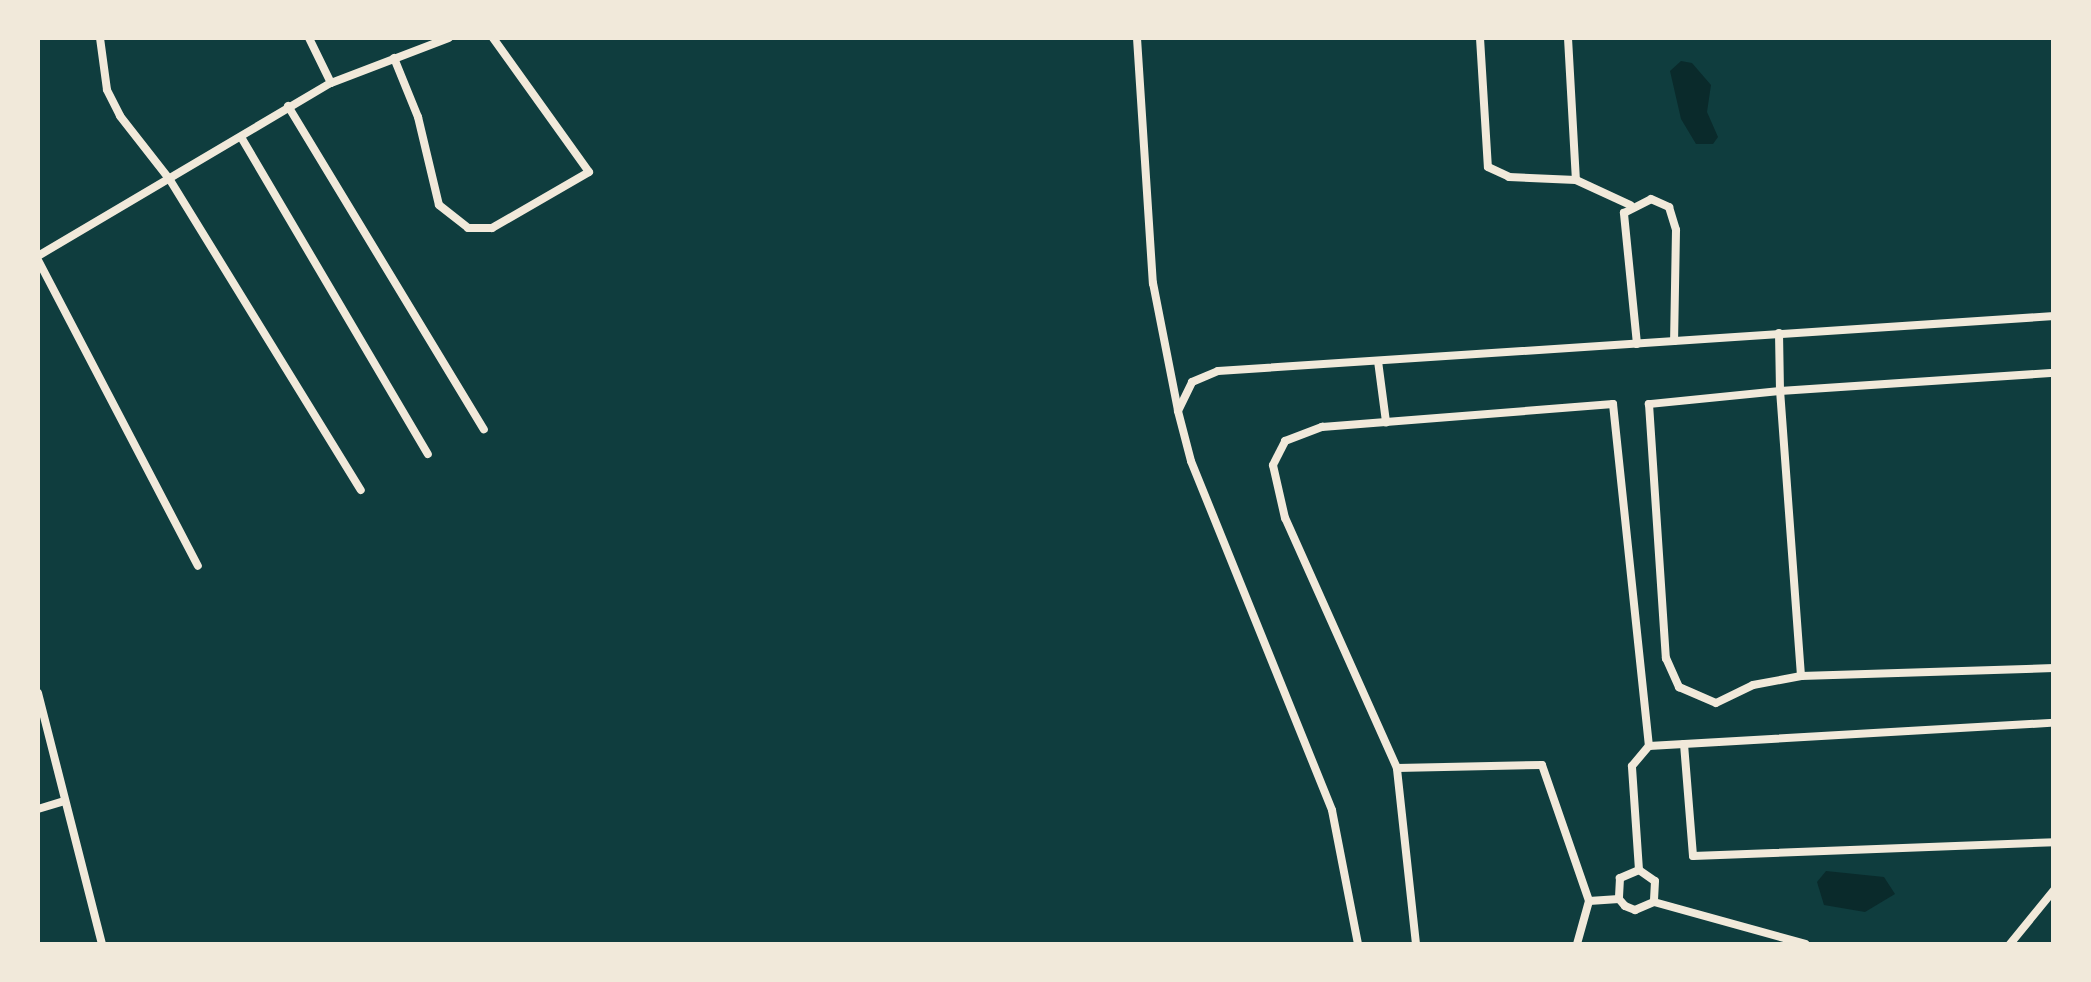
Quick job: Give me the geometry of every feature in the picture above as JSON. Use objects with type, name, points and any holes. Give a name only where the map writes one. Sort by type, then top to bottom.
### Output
[{"type":"street","points":[[100,38],[114,103],[170,180],[361,490]]},
{"type":"street","points":[[309,38],[331,83]]},
{"type":"street","points":[[198,566],[38,258],[288,106],[331,83],[449,38]]},
{"type":"street","points":[[394,58],[418,117],[438,205],[468,228],[492,228],[589,172],[493,38]]},
{"type":"street","points":[[1137,38],[1152,283],[1190,461],[1332,810],[1358,944]]},
{"type":"street","points":[[1480,38],[1488,167],[1510,178],[1576,180],[1630,205],[1662,201],[1673,215],[1674,342]]},
{"type":"street","points":[[1568,38],[1576,180]]},
{"type":"street","points":[[288,106],[484,429]]},
{"type":"street","points":[[241,137],[428,454]]},
{"type":"street","points":[[1630,205],[1622,226],[1637,344]]},
{"type":"street","points":[[1178,411],[1192,382],[1218,371],[2054,316]]},
{"type":"street","points":[[1780,333],[1780,391],[1801,676]]},
{"type":"street","points":[[1378,361],[1386,422]]},
{"type":"street","points":[[2054,373],[1780,391],[1650,404],[1666,658],[1679,688],[1716,704],[1753,685],[1801,676],[2054,668]]},
{"type":"street","points":[[1416,944],[1397,768],[1284,518],[1273,465],[1285,441],[1322,427],[1613,404],[1649,746]]},
{"type":"street","points":[[38,693],[102,944]]},
{"type":"street","points":[[1654,902],[1655,882],[1639,870],[1632,766],[1649,746],[2054,722]]},
{"type":"street","points":[[1684,744],[1693,856],[2054,842]]},
{"type":"street","points":[[1397,768],[1542,765],[1589,901],[1577,944]]},
{"type":"street","points":[[38,809],[65,801]]},
{"type":"street","points":[[1618,899],[1620,878],[1639,870]]},
{"type":"street","points":[[2010,944],[2054,890]]},
{"type":"street","points":[[1589,901],[1618,899],[1635,910],[1654,902],[1805,944]]},
{"type":"water","points":[[1681,61],[1692,63],[1711,85],[1707,112],[1718,137],[1713,144],[1696,144],[1681,119],[1670,71]]},
{"type":"water","points":[[1826,871],[1884,877],[1895,894],[1865,912],[1824,905],[1817,882]]}]
